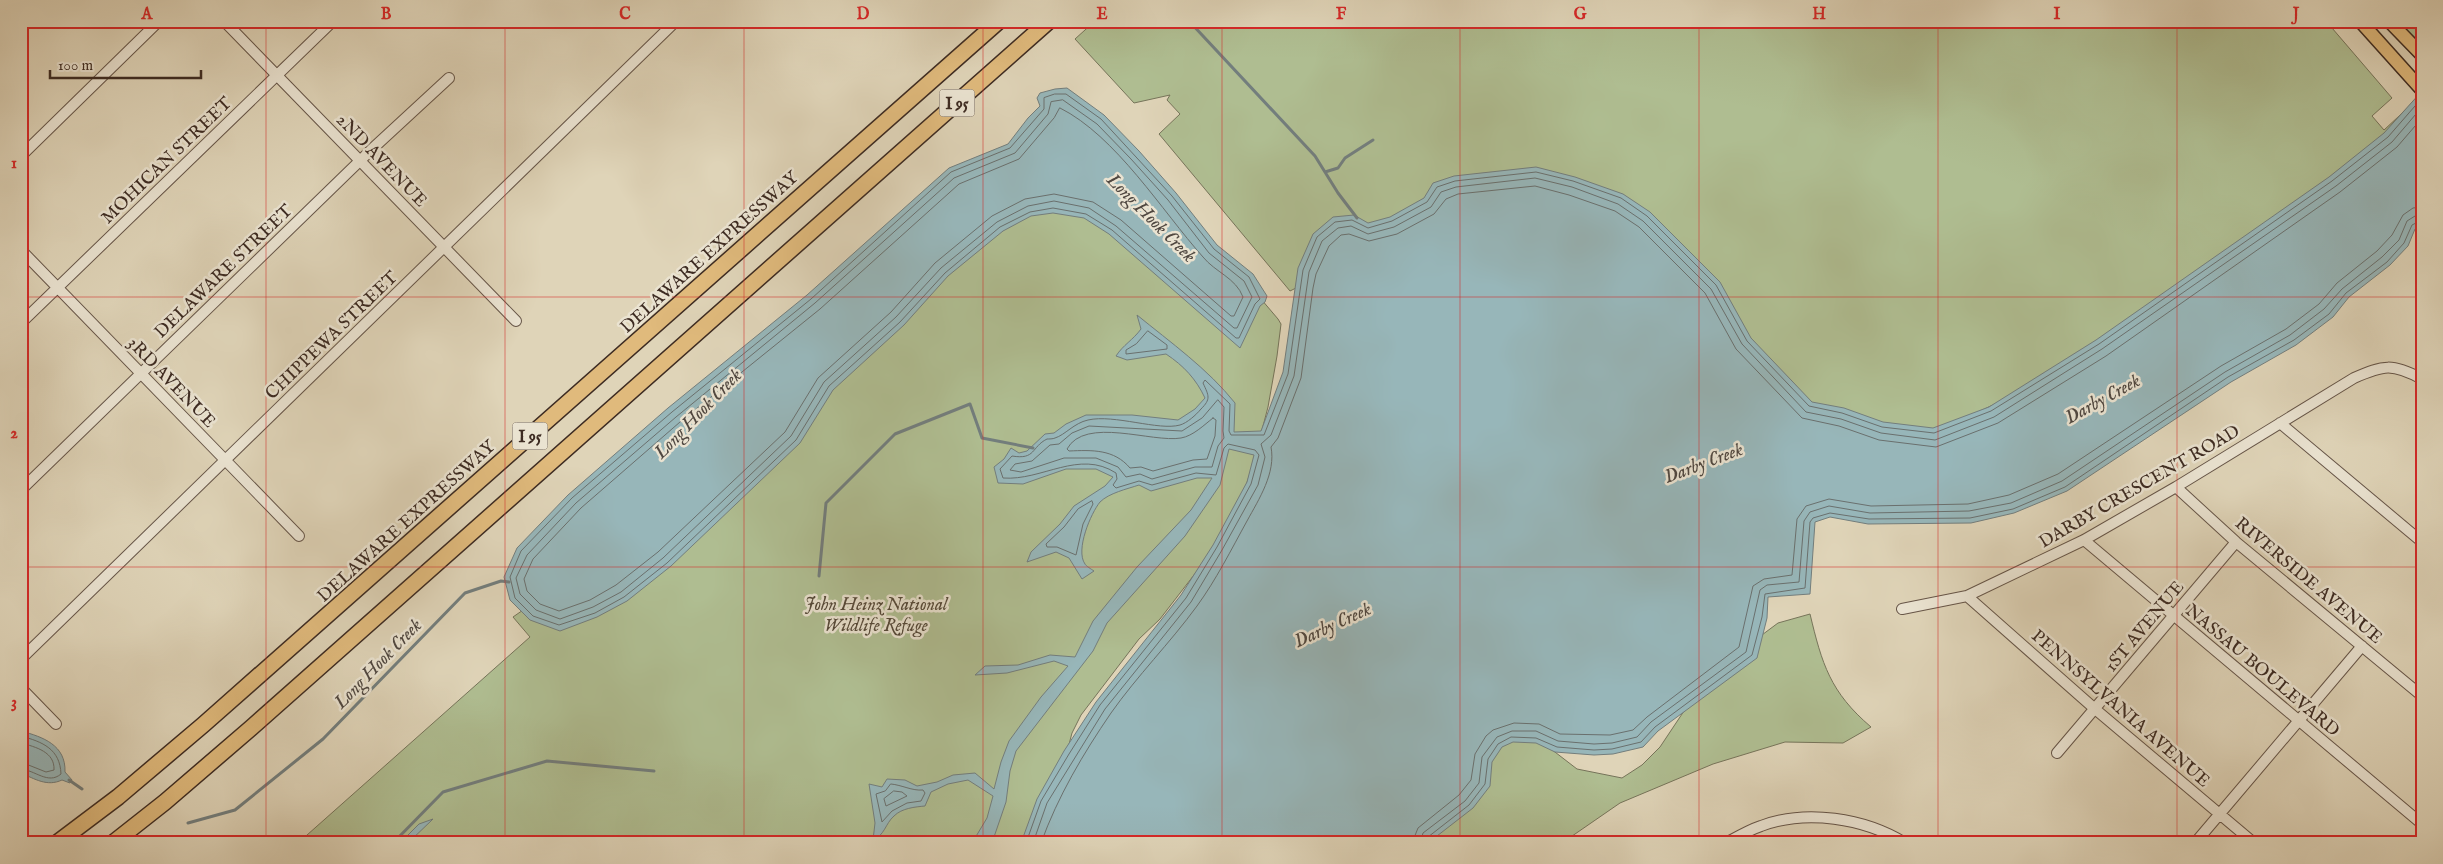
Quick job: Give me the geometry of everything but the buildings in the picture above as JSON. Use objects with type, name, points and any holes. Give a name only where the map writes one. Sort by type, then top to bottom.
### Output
[{"type":"highway","name":"DELAWARE EXPRESSWAY","points":[[56,843],[118,797],[203,725],[999,21]]},
{"type":"highway","name":"I 95","points":[[113,843],[230,747],[1049,21]]},
{"type":"highway","points":[[1020,48],[1054,21]]},
{"type":"main road","points":[[2360,21],[2418,86]]},
{"type":"main road","points":[[2389,21],[2422,55]]},
{"type":"street","points":[[21,156],[159,21]]},
{"type":"street","name":"2ND AVENUE","points":[[224,21],[516,322]]},
{"type":"street","name":"MOHICAN STREET","points":[[21,323],[333,21]]},
{"type":"street","name":"CHIPPEWA STREET","points":[[21,659],[676,21]]},
{"type":"street","name":"DELAWARE STREET","points":[[21,490],[360,161],[449,78]]},
{"type":"street","name":"3RD AVENUE","points":[[21,250],[300,536]]},
{"type":"street","name":"DARBY CRESCENT ROAD","points":[[1902,609],[1967,596],[2084,540],[2176,487],[2354,378],[2380,367],[2404,370],[2422,379]]},
{"type":"street","points":[[2280,423],[2422,542]]},
{"type":"street","name":"RIVERSIDE AVENUE","points":[[2176,487],[2236,542],[2422,696]]},
{"type":"street","name":"NASSAU BOULEVARD","points":[[2084,540],[2422,824]]},
{"type":"street","name":"1ST AVENUE","points":[[2057,753],[2236,542]]},
{"type":"street","name":"PENNSYLVANIA AVENUE","points":[[1967,596],[2095,709],[2254,843]]},
{"type":"street","points":[[2195,843],[2297,720],[2362,646]]},
{"type":"street","points":[[21,688],[56,724]]},
{"type":"street","points":[[1726,843],[1762,826],[1810,817],[1871,826],[1905,843]]},
{"type":"green space","points":[[1095,21],[2326,21],[2392,98],[2372,116],[2384,130],[2413,103],[2385,142],[2042,382],[1918,440],[1298,287],[1290,291],[1159,134],[1180,114],[1167,100],[1170,95],[1134,103],[1075,39]]},
{"type":"green space","points":[[2390,21],[2422,21],[2422,55]]},
{"type":"green space","name":"John Heinz National Wildlife Refuge","points":[[1159,179],[1278,319],[1281,324],[1277,356],[1268,407],[1245,488],[1214,549],[1160,619],[1139,639],[1081,715],[1072,733],[1043,843],[298,843],[530,637],[513,617],[575,574],[1005,217]]},
{"type":"green space","points":[[1810,614],[1824,662],[1837,689],[1846,702],[1871,727],[1843,743],[1785,742],[1713,764],[1620,803],[1562,843],[1384,843],[1516,722],[1577,769],[1622,778],[1642,765],[1660,747],[1682,714],[1723,664],[1778,623]]},
{"type":"water","points":[[1067,88],[1104,115],[1176,193],[1217,245],[1253,274],[1267,296],[1265,302],[1260,306],[1240,348],[1109,234],[1084,218],[1053,213],[1031,216],[1003,231],[948,276],[904,325],[833,390],[800,443],[671,566],[627,601],[597,617],[560,631],[530,620],[510,600],[504,577],[517,548],[568,495],[668,408],[807,295],[949,168],[1008,144],[1040,106],[1037,98],[1040,93]]},
{"type":"water","name":"Darby Creek","points":[[2422,91],[2422,224],[2415,229],[2408,246],[2390,265],[2349,297],[2333,317],[2296,345],[2231,382],[2067,491],[2014,513],[1971,523],[1868,524],[1830,517],[1815,522],[1810,594],[1768,597],[1767,618],[1757,658],[1658,731],[1643,747],[1613,754],[1594,755],[1555,752],[1536,743],[1513,742],[1502,747],[1492,762],[1490,786],[1473,808],[1428,843],[1021,843],[1037,799],[1064,751],[1096,702],[1181,595],[1213,545],[1247,482],[1254,455],[1229,449],[1220,485],[1185,536],[1107,623],[1093,651],[1016,751],[1010,771],[1006,802],[994,837],[990,843],[972,843],[987,818],[993,796],[968,780],[948,784],[931,792],[925,806],[909,808],[897,813],[883,832],[873,840],[875,823],[869,784],[882,787],[887,779],[905,780],[917,786],[937,782],[953,775],[975,773],[994,789],[1009,741],[1041,697],[1068,666],[1054,661],[1007,673],[975,675],[985,666],[1018,665],[1050,655],[1075,657],[1093,621],[1137,567],[1191,510],[1212,478],[1197,478],[1151,491],[1139,485],[1108,496],[1100,502],[1092,514],[1085,532],[1082,550],[1082,558],[1086,565],[1094,571],[1082,579],[1069,558],[1056,552],[1027,562],[1031,552],[1060,524],[1074,506],[1105,486],[1113,477],[1096,469],[1066,469],[1023,484],[998,483],[994,467],[1004,459],[1011,448],[1019,453],[1027,451],[1045,434],[1054,433],[1066,424],[1086,415],[1132,415],[1178,420],[1195,409],[1205,398],[1189,373],[1166,354],[1127,360],[1116,356],[1141,329],[1137,315],[1201,367],[1235,403],[1234,432],[1261,431],[1283,372],[1298,268],[1313,234],[1333,217],[1354,215],[1368,223],[1390,217],[1424,198],[1433,183],[1454,176],[1536,167],[1575,177],[1623,194],[1650,212],[1720,282],[1751,338],[1812,402],[1844,408],[1883,422],[1933,428],[1989,407],[2096,340],[2329,177],[2384,133]]},
{"type":"water","points":[[21,731],[45,739],[57,749],[62,755],[65,772],[72,780],[70,783],[62,780],[51,783],[36,780],[21,773]]},
{"type":"water","points":[[433,819],[408,843],[400,843],[419,824]]},
{"type":"waterway","points":[[1189,21],[1315,156],[1338,193],[1357,218]]},
{"type":"waterway","points":[[1325,172],[1338,168],[1345,158],[1373,140]]},
{"type":"waterway","points":[[819,576],[826,503],[895,434],[970,404],[982,438],[1033,448]]},
{"type":"waterway","name":"Long Hook Creek","points":[[188,823],[235,810],[323,739],[465,593],[501,581],[509,582]]},
{"type":"waterway","points":[[393,843],[443,792],[547,761],[654,771]]},
{"type":"waterway","name":"Long Hook Creek","points":[[69,780],[82,789]]}]
